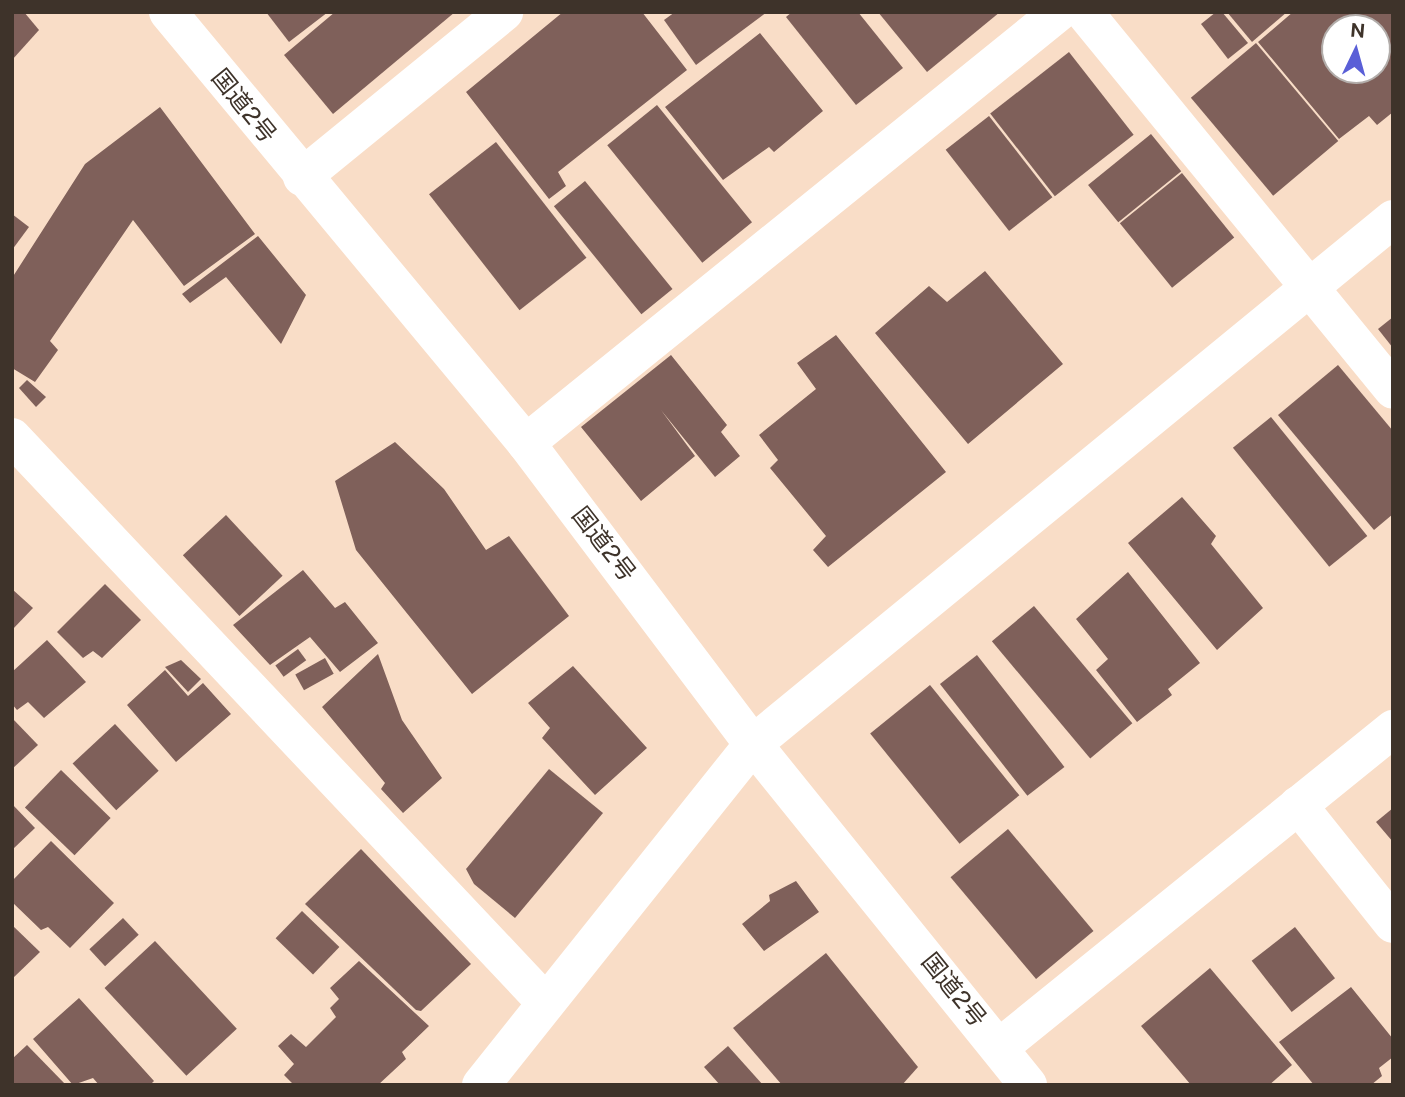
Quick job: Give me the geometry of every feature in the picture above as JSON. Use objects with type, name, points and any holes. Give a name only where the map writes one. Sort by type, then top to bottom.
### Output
[{"type":"main road","name":"国道2号","points":[[168,12],[302,177],[526,443],[753,744],[1010,1072]]},
{"type":"main road","points":[[302,177],[504,12]]},
{"type":"main road","points":[[526,443],[1059,12]]},
{"type":"main road","points":[[1084,12],[1393,390]]},
{"type":"main road","points":[[481,1085],[753,744],[1393,219]]},
{"type":"main road","points":[[12,437],[546,1003]]},
{"type":"main road","points":[[1010,1072],[1298,805],[1393,729]]},
{"type":"main road","points":[[1298,805],[1393,924]]},
{"type":"building","points":[[12,12],[24,12],[39,30],[12,60]]},
{"type":"building","points":[[266,12],[328,12],[289,42]]},
{"type":"building","points":[[335,12],[455,12],[333,114],[284,55]]},
{"type":"building","points":[[563,12],[642,12],[687,70],[558,172],[566,186],[549,199],[466,92]]},
{"type":"building","points":[[675,12],[767,12],[696,65],[664,20]]},
{"type":"building","points":[[792,12],[858,12],[903,68],[856,105],[786,17]]},
{"type":"building","points":[[878,12],[1000,12],[927,72]]},
{"type":"building","points":[[1216,12],[1222,12],[1248,43],[1228,59],[1201,24]]},
{"type":"building","points":[[1227,12],[1287,12],[1252,42]]},
{"type":"building","points":[[1293,12],[1393,12],[1393,112],[1377,125],[1369,116],[1339,139],[1258,42]]},
{"type":"building","points":[[760,33],[823,111],[774,152],[769,147],[723,180],[665,107]]},
{"type":"building","points":[[1256,43],[1338,141],[1273,196],[1191,98]]},
{"type":"building","points":[[1069,52],[1134,135],[1055,196],[990,114]]},
{"type":"building","points":[[657,105],[752,222],[702,263],[607,145]]},
{"type":"building","points":[[160,107],[255,234],[184,286],[133,220],[50,341],[58,350],[35,382],[12,368],[12,278],[85,164]]},
{"type":"building","points":[[989,116],[1052,197],[1009,231],[946,150]]},
{"type":"building","points":[[1151,134],[1181,171],[1118,222],[1088,185]]},
{"type":"building","points":[[496,142],[587,258],[520,310],[429,194]]},
{"type":"building","points":[[1182,173],[1234,238],[1172,288],[1120,223]]},
{"type":"building","points":[[585,181],[672,289],[641,314],[554,206]]},
{"type":"building","points":[[12,214],[29,227],[12,250]]},
{"type":"building","points":[[258,236],[306,295],[281,344],[226,277],[190,303],[182,294]]},
{"type":"building","points":[[985,271],[1063,364],[968,444],[875,333],[929,286],[947,302]]},
{"type":"building","points":[[1393,317],[1393,348],[1378,329]]},
{"type":"building","points":[[836,335],[946,472],[828,567],[813,550],[826,536],[770,468],[778,460],[759,435],[816,389],[797,363]]},
{"type":"building","points":[[671,355],[727,425],[721,432],[740,456],[715,477],[661,410],[695,456],[641,501],[581,427]]},
{"type":"building","points":[[1338,365],[1393,431],[1393,514],[1374,530],[1278,415]]},
{"type":"building","points":[[27,380],[46,397],[36,407],[19,388]]},
{"type":"building","points":[[1271,417],[1367,536],[1329,567],[1233,448]]},
{"type":"building","points":[[395,442],[444,489],[486,550],[509,536],[569,616],[472,694],[356,550],[335,481]]},
{"type":"building","points":[[1182,497],[1216,536],[1211,544],[1263,608],[1217,650],[1128,543]]},
{"type":"building","points":[[226,515],[283,576],[239,616],[183,555]]},
{"type":"building","points":[[303,570],[335,608],[345,602],[378,643],[340,672],[310,637],[270,665],[233,625]]},
{"type":"building","points":[[1128,572],[1200,663],[1168,689],[1172,695],[1137,722],[1096,670],[1108,659],[1076,619]]},
{"type":"building","points":[[105,584],[141,620],[102,658],[93,651],[83,658],[57,632]]},
{"type":"building","points":[[12,589],[33,608],[12,630]]},
{"type":"building","points":[[1034,606],[1132,723],[1090,759],[992,641]]},
{"type":"building","points":[[47,640],[86,682],[44,718],[28,702],[17,710],[12,704],[12,672]]},
{"type":"building","points":[[298,649],[306,660],[284,677],[275,665]]},
{"type":"building","points":[[378,654],[402,720],[442,778],[403,813],[381,789],[385,783],[322,707]]},
{"type":"building","points":[[977,655],[1064,767],[1027,796],[940,684]]},
{"type":"building","points":[[325,658],[334,674],[304,690],[295,674]]},
{"type":"building","points":[[181,660],[201,679],[188,692],[165,667]]},
{"type":"building","points":[[573,666],[647,748],[595,795],[542,738],[550,728],[528,703]]},
{"type":"building","points":[[165,670],[188,696],[203,683],[231,714],[176,762],[127,705]]},
{"type":"building","points":[[930,685],[1019,795],[960,844],[870,733]]},
{"type":"building","points":[[12,718],[38,745],[12,769]]},
{"type":"building","points":[[115,724],[159,771],[116,810],[73,764]]},
{"type":"building","points":[[549,769],[603,813],[515,918],[474,884],[466,869]]},
{"type":"building","points":[[61,770],[111,818],[75,855],[25,807]]},
{"type":"building","points":[[12,804],[35,828],[12,850]]},
{"type":"building","points":[[1393,808],[1393,842],[1376,822]]},
{"type":"building","points":[[1008,829],[1093,931],[1036,979],[951,877]]},
{"type":"building","points":[[51,841],[114,903],[70,948],[48,927],[41,930],[12,902],[12,881]]},
{"type":"building","points":[[361,849],[471,964],[421,1011],[416,1010],[305,904]]},
{"type":"building","points":[[796,881],[819,912],[764,951],[742,924],[770,901],[769,895]]},
{"type":"building","points":[[302,911],[339,947],[313,974],[276,938]]},
{"type":"building","points":[[123,918],[139,935],[105,966],[89,949]]},
{"type":"building","points":[[12,925],[40,952],[12,979]]},
{"type":"building","points":[[1295,927],[1335,978],[1292,1012],[1252,961]]},
{"type":"building","points":[[155,941],[237,1029],[186,1076],[105,988]]},
{"type":"building","points":[[826,953],[918,1067],[902,1085],[782,1085],[733,1028]]},
{"type":"building","points":[[359,961],[429,1026],[402,1052],[406,1059],[378,1085],[294,1085],[284,1075],[294,1064],[278,1046],[291,1034],[306,1047],[336,1017],[330,1008],[339,999],[330,988]]},
{"type":"building","points":[[1210,968],[1292,1065],[1269,1085],[1191,1085],[1141,1026]]},
{"type":"building","points":[[1351,987],[1393,1039],[1393,1057],[1379,1068],[1382,1076],[1371,1085],[1314,1085],[1279,1042]]},
{"type":"building","points":[[79,998],[154,1081],[150,1085],[99,1085],[93,1078],[73,1085],[33,1039]]},
{"type":"building","points":[[27,1045],[66,1085],[12,1085],[12,1059]]},
{"type":"building","points":[[728,1046],[763,1085],[720,1085],[704,1067]]}]
